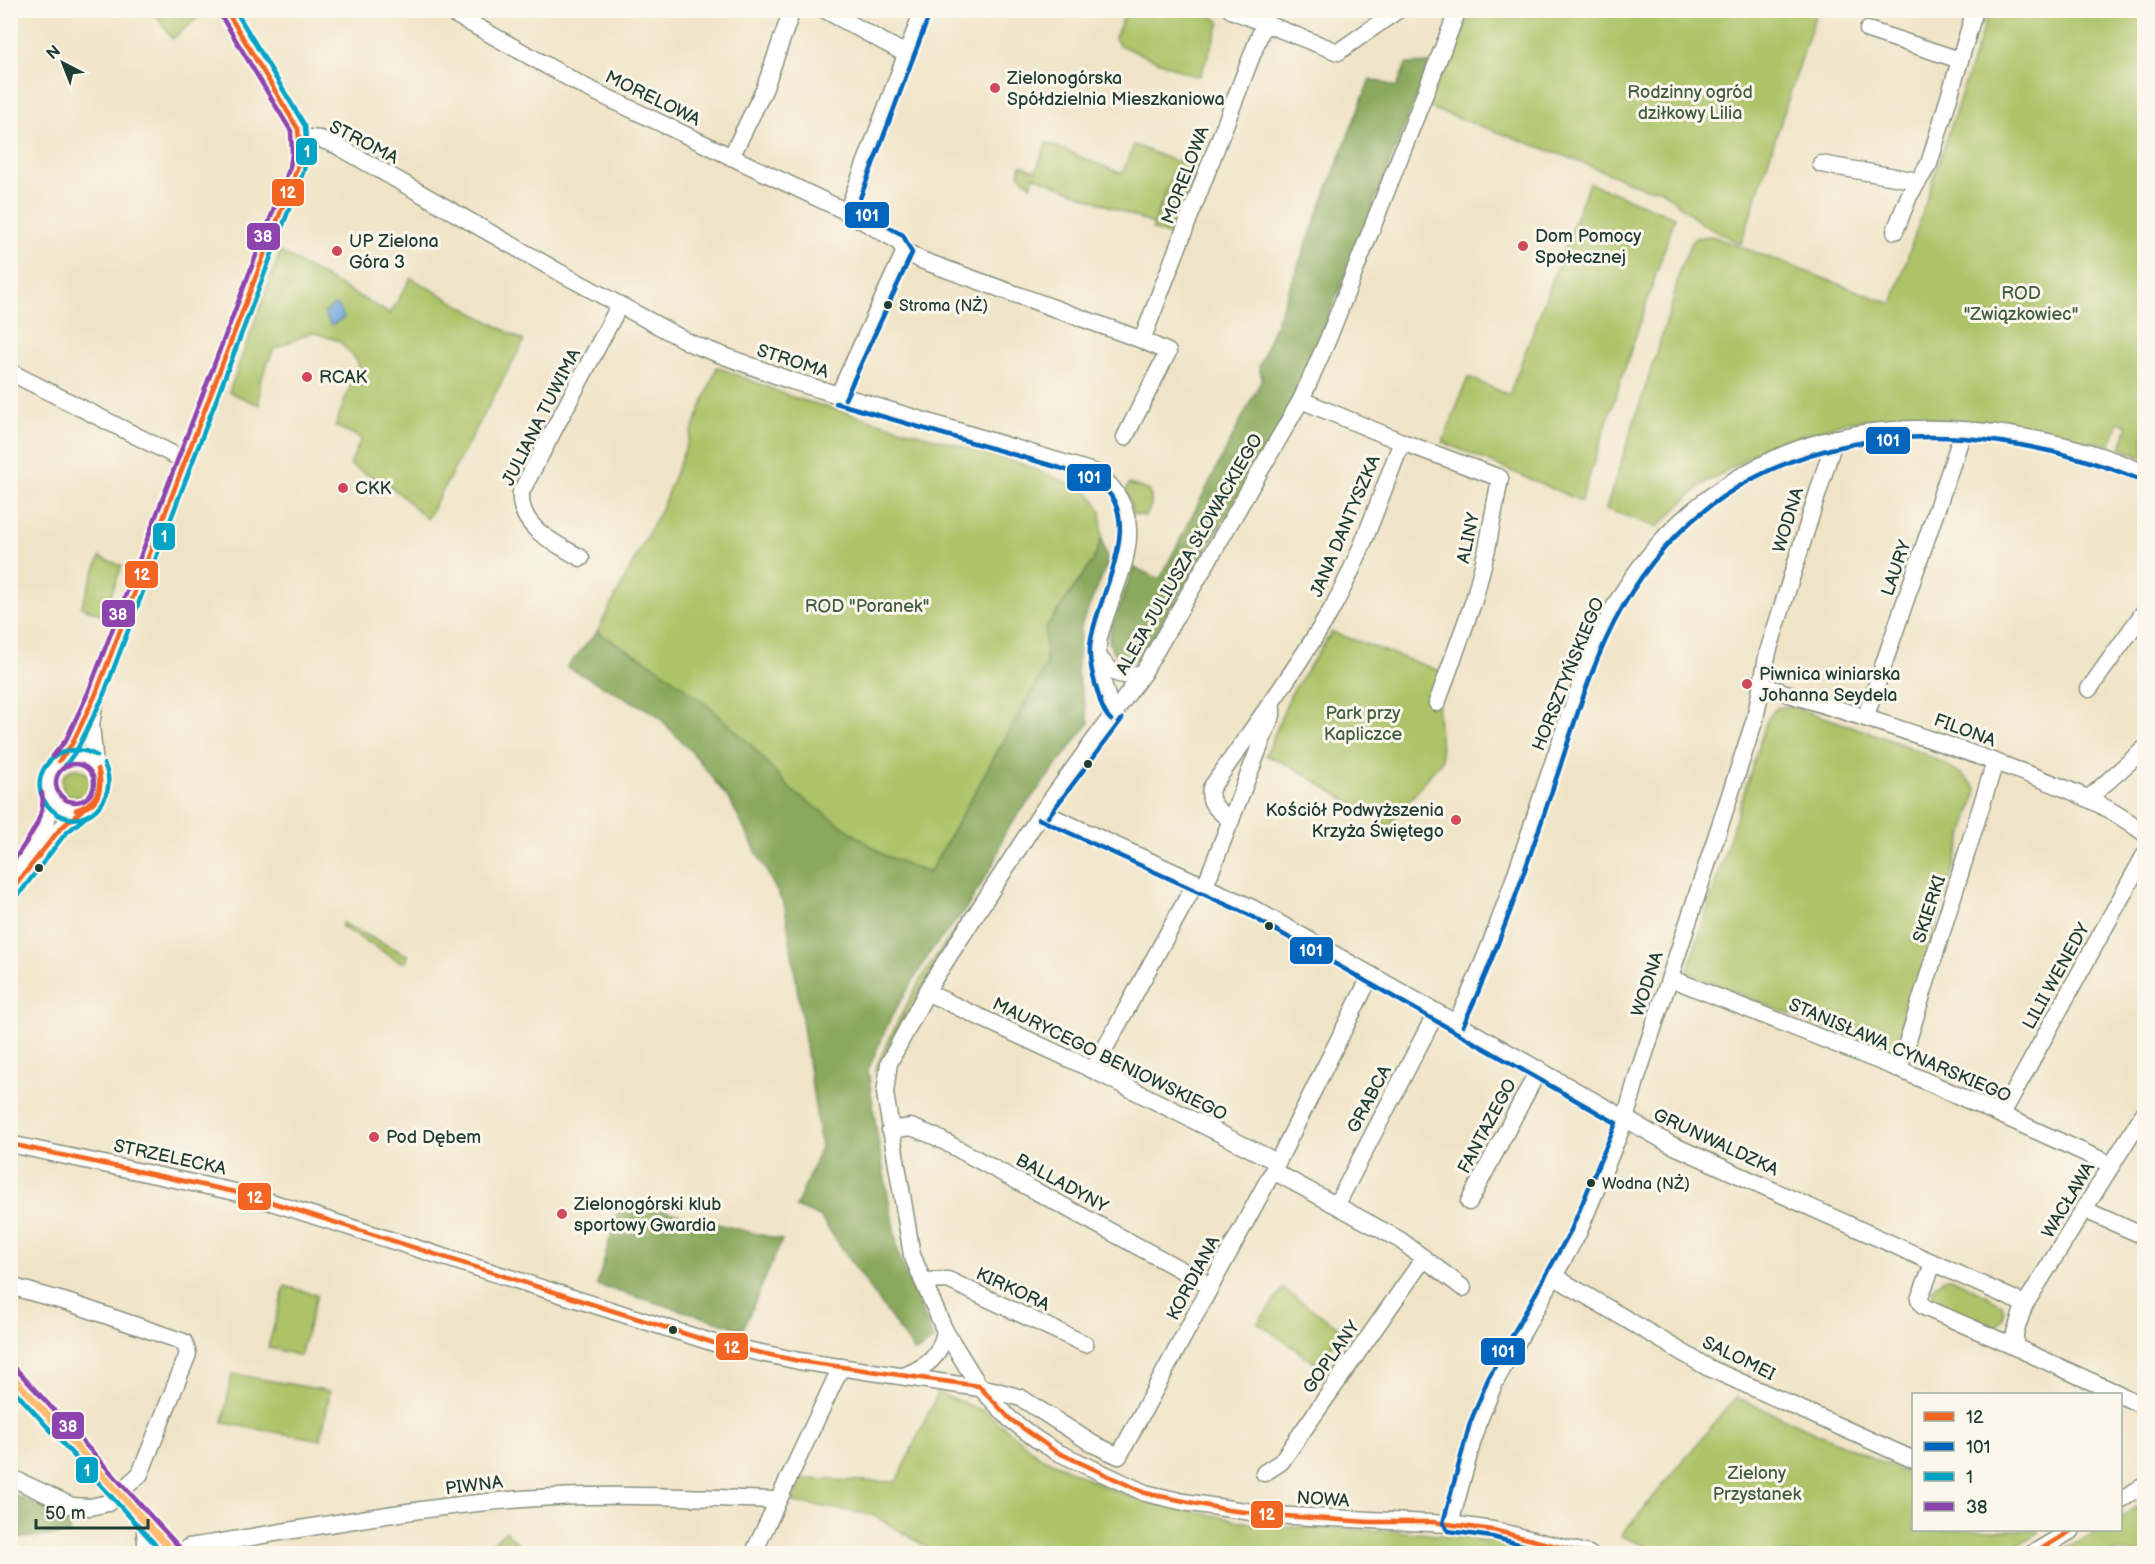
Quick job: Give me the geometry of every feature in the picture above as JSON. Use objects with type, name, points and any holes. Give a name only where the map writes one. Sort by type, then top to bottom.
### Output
[{"type":"main road","points":[[10,1374],[173,1553]]},
{"type":"street","points":[[10,881],[47,820],[52,807],[48,778],[72,744],[95,696],[297,169],[299,136],[291,114],[226,10]]},
{"type":"street","name":"MORELOWA","points":[[447,10],[585,87],[847,212],[898,240],[905,251],[921,260],[1142,340],[1168,352],[1125,437]]},
{"type":"street","points":[[731,157],[764,90],[792,10]]},
{"type":"street","points":[[825,10],[906,54]]},
{"type":"street","points":[[847,212],[923,10]]},
{"type":"street","points":[[1231,10],[1338,52],[1398,10]]},
{"type":"street","name":"ALEJA JULIUSZA SŁOWACKIEGO","points":[[979,1386],[945,1331],[912,1255],[885,1093],[888,1068],[926,992],[1042,812],[1116,714],[1143,673],[1301,400],[1328,339],[1458,10]]},
{"type":"street","points":[[1895,231],[1918,181],[1929,164],[1975,10]]},
{"type":"street","name":"MORELOWA","points":[[1142,340],[1264,24]]},
{"type":"street","points":[[1868,30],[1960,60]]},
{"type":"street","name":"STROMA","points":[[299,136],[320,139],[336,145],[620,306],[722,356],[838,396],[1097,473],[1108,482],[1121,499],[1128,527],[1128,550],[1099,638],[1097,654],[1111,710],[1116,714]]},
{"type":"street","points":[[1821,164],[1918,181]]},
{"type":"street","points":[[838,396],[905,251]]},
{"type":"street","name":"JULIANA TUWIMA","points":[[581,558],[535,529],[523,510],[521,492],[620,306]]},
{"type":"street","points":[[10,372],[186,461]]},
{"type":"street","name":"JANA DANTYSZKA","points":[[1093,1070],[1201,884],[1231,821],[1272,715],[1272,702],[1329,613],[1346,581],[1402,442],[1301,400]]},
{"type":"street","name":"HORSZTYŃSKIEGO","points":[[1456,1023],[1479,976],[1589,664],[1623,592],[1662,541],[1715,491],[1771,459],[1835,438],[1898,430],[2007,436],[2074,450],[2145,473]]},
{"type":"street","name":"LAURY","points":[[1866,716],[1963,432]]},
{"type":"street","name":"WODNA","points":[[1450,1524],[1477,1425],[1495,1382],[1578,1233],[1625,1120],[1636,1077],[1755,719],[1768,652],[1835,438]]},
{"type":"street","name":"ALINY","points":[[1402,442],[1500,478],[1487,549],[1474,600],[1437,703]]},
{"type":"street","points":[[2089,689],[2145,612]]},
{"type":"street","points":[[1097,654],[1109,671],[1118,676],[1143,673]]},
{"type":"street","name":"FILONA","points":[[1763,686],[1866,716],[2090,797],[2145,832]]},
{"type":"street","points":[[10,893],[60,829],[90,806],[99,795],[102,781],[95,766],[91,724],[95,696]]},
{"type":"street","points":[[1231,821],[1213,805],[1209,796],[1211,788],[1272,702]]},
{"type":"street","points":[[2090,797],[2145,749]]},
{"type":"street","points":[[59,761],[74,756],[89,760],[95,766]]},
{"type":"street","name":"SKIERKI","points":[[1899,1069],[1995,762]]},
{"type":"street","points":[[49,792],[58,805],[82,810]]},
{"type":"street","name":"GRUNWALDZKA","points":[[1042,812],[1252,908],[1670,1144],[2018,1301],[2024,1306]]},
{"type":"street","name":"LILII WENEDY","points":[[2002,1114],[2145,856]]},
{"type":"street","name":"KORDIANA","points":[[979,1386],[1021,1398],[1093,1444],[1119,1456],[1275,1166],[1371,975]]},
{"type":"street","name":"STANISŁAWA CYNARSKIEGO","points":[[1670,978],[1899,1069],[2112,1165]]},
{"type":"street","name":"MAURYCEGO BENIOWSKIEGO","points":[[926,992],[1093,1070],[1275,1166],[1400,1240],[1463,1288]]},
{"type":"street","name":"GRABCA","points":[[1337,1204],[1436,1013]]},
{"type":"street","name":"FANTAZEGO","points":[[1469,1202],[1539,1070]]},
{"type":"street","name":"WACŁAWA","points":[[2024,1306],[2145,1113]]},
{"type":"street","name":"BALLADYNY","points":[[891,1130],[911,1127],[934,1136],[1211,1286]]},
{"type":"street","name":"STRZELECKA","points":[[10,1144],[240,1193],[658,1328],[714,1343],[841,1367],[979,1386]]},
{"type":"street","points":[[2085,1210],[2145,1236]]},
{"type":"street","name":"GOPLANY","points":[[1264,1473],[1281,1462],[1424,1258]]},
{"type":"street","points":[[1933,1263],[1919,1299],[1924,1307],[2116,1393]]},
{"type":"street","name":"SALOMEI","points":[[1555,1277],[1707,1367],[1912,1459]]},
{"type":"street","name":"KIRKORA","points":[[923,1281],[948,1280],[1085,1344]]},
{"type":"street","points":[[10,1286],[184,1342],[188,1354],[140,1474],[108,1503],[90,1507],[72,1506],[10,1478]]},
{"type":"street","points":[[2015,1347],[2015,1333],[2024,1306]]},
{"type":"street","points":[[903,1376],[925,1367],[936,1356],[945,1331]]},
{"type":"street","points":[[753,1554],[841,1367]]},
{"type":"street","name":"NOWA","points":[[979,1386],[1010,1419],[1046,1445],[1145,1493],[1228,1510],[1271,1515],[1450,1524],[1493,1530],[1590,1554]]},
{"type":"street","points":[[2122,1396],[2145,1406]]},
{"type":"street","points":[[2122,1499],[2145,1486]]},
{"type":"street","name":"PIWNA","points":[[173,1553],[189,1547],[389,1515],[502,1501],[587,1496],[778,1500]]},
{"type":"street","points":[[144,1520],[147,1554]]},
{"type":"street","points":[[2032,1554],[2068,1531]]},
{"type":"green space","points":[[1190,10],[1213,17],[1220,23],[1200,76],[1191,75],[1119,45],[1115,38],[1126,11]]},
{"type":"green space","points":[[153,11],[192,11],[198,18],[172,39]]},
{"type":"green space","name":"Rodzinny ogród dziłkowy Lilia","points":[[1472,11],[1817,11],[1741,244],[1702,224],[1660,189],[1644,188],[1573,159],[1427,107]]},
{"type":"green space","name":"ROD \"Związkowiec\"","points":[[1989,11],[2144,11],[2144,458],[2121,448],[2128,425],[2119,422],[2110,445],[1988,423],[1919,418],[1850,421],[1769,445],[1702,485],[1657,527],[1606,509],[1672,304],[1680,268],[1694,238],[1712,236],[1892,304]]},
{"type":"green space","points":[[1430,63],[1306,373],[1275,435],[1138,663],[1121,658],[1111,648],[1109,636],[1133,567],[1160,579],[1262,379],[1259,367],[1370,79],[1397,87],[1406,64]]},
{"type":"green space","points":[[1047,143],[1122,174],[1134,145],[1177,162],[1179,158],[1199,165],[1182,210],[1171,206],[1168,215],[1177,218],[1171,236],[1152,229],[1175,169],[1153,224],[1034,176],[1031,186],[1019,173],[1021,165],[1036,171]]},
{"type":"green space","points":[[1589,183],[1675,217],[1581,501],[1443,442],[1468,377],[1509,395]]},
{"type":"green space","points":[[280,252],[390,314],[411,278],[524,341],[427,519],[394,489],[350,465],[361,438],[335,426],[359,363],[339,341],[312,332],[274,349],[260,382],[259,405],[229,392]]},
{"type":"green space","name":"ROD \"Poranek\"","points":[[717,367],[792,397],[1023,464],[1089,492],[1101,510],[1102,538],[1093,561],[1045,629],[1046,666],[929,873],[884,855],[791,790],[751,745],[657,667],[597,632],[663,505]]},
{"type":"green space","points":[[1129,484],[1148,490],[1150,494],[1151,504],[1145,516],[1133,514],[1126,490]]},
{"type":"green space","points":[[1102,538],[1108,563],[1081,625],[1077,672],[1089,723],[1005,832],[996,859],[968,906],[931,951],[891,1017],[868,1070],[878,1141],[899,1256],[934,1340],[915,1352],[820,1217],[796,1207],[821,1147],[785,907],[730,801],[698,759],[656,714],[567,667],[597,632],[657,667],[711,708],[751,745],[791,790],[884,855],[929,873],[1046,666],[1045,629],[1093,561]]},
{"type":"green space","points":[[100,557],[122,566],[103,615],[81,607]]},
{"type":"green space","name":"Park przy Kapliczce","points":[[1332,632],[1443,672],[1437,703],[1442,760],[1388,827],[1295,768],[1266,755],[1291,694]]},
{"type":"green space","points":[[1789,706],[1891,740],[1919,752],[1945,764],[1965,777],[1977,790],[1896,1057],[1687,973],[1767,720],[1776,708]]},
{"type":"green space","points":[[76,769],[86,773],[90,783],[86,793],[76,797],[66,793],[62,783],[66,773]]},
{"type":"green space","points":[[962,922],[904,1018],[877,1075],[875,1070],[913,993],[935,957]]},
{"type":"green space","points":[[342,923],[407,955],[407,961],[400,962],[342,927]]},
{"type":"green space","points":[[621,1200],[782,1240],[743,1329],[597,1285]]},
{"type":"green space","points":[[1946,1278],[1952,1278],[2002,1304],[2004,1312],[2000,1323],[1989,1330],[1935,1303],[1932,1294],[1934,1288]]},
{"type":"green space","points":[[285,1286],[317,1295],[300,1356],[268,1347]]},
{"type":"green space","points":[[1283,1289],[1342,1330],[1318,1365],[1258,1323]]},
{"type":"green space","points":[[232,1374],[330,1391],[321,1440],[223,1423]]},
{"type":"green space","points":[[938,1393],[986,1412],[1039,1456],[1105,1487],[1145,1501],[1259,1525],[1410,1532],[1490,1541],[1549,1553],[1081,1554],[1043,1547],[1039,1553],[937,1553],[873,1515],[793,1502],[802,1479],[896,1482]]},
{"type":"green space","name":"Zielony Przystanek","points":[[1736,1397],[1912,1476],[1912,1531],[2040,1532],[2002,1554],[1666,1554],[1621,1536]]},
{"type":"green space","points":[[11,1493],[68,1520],[70,1534],[11,1539]]},
{"type":"green space","points":[[2144,1502],[2144,1553],[2059,1553],[2097,1531],[2122,1531],[2122,1516]]},
{"type":"green space","points":[[506,1531],[524,1550],[520,1553],[481,1553]]},
{"type":"water","points":[[334,305],[339,307],[344,318],[331,325],[324,313]]},
{"type":"transit line","name":"12","points":[[59,761],[72,744],[95,696],[297,169],[300,153],[298,129],[226,10]]},
{"type":"transit line","name":"1","points":[[65,766],[78,748],[102,699],[304,170],[307,153],[305,126],[235,10]]},
{"type":"transit line","name":"101","points":[[845,399],[912,253],[903,235],[856,209],[930,13]]},
{"type":"transit line","name":"38","points":[[53,756],[66,740],[88,693],[290,167],[291,131],[220,14]]},
{"type":"transit line","name":"101","points":[[836,403],[1082,475],[1094,480],[1111,496],[1119,515],[1119,536],[1115,559],[1093,628],[1090,647],[1090,662],[1100,701],[1111,720]]},
{"type":"transit line","name":"101","points":[[1463,1026],[1502,933],[1586,689],[1612,627],[1622,608],[1668,545],[1723,497],[1785,464],[1853,444],[1924,437],[1997,442],[2070,456],[2141,480]]},
{"type":"transit line","name":"101","points":[[1048,817],[1122,719]]},
{"type":"transit line","name":"1","points":[[97,756],[83,751],[69,751],[57,755],[48,764],[41,774],[40,786],[43,798],[52,810],[63,817],[75,819],[96,810],[108,790],[108,777],[104,764]]},
{"type":"transit line","name":"38","points":[[75,764],[89,769],[94,783],[89,797],[75,802],[61,797],[56,783],[61,769],[75,764]]},
{"type":"transit line","name":"12","points":[[76,810],[89,803],[97,794],[100,783],[98,769]]},
{"type":"transit line","name":"12","points":[[76,810],[90,805],[98,796],[100,790],[98,769]]},
{"type":"transit line","name":"38","points":[[10,866],[38,822],[43,803],[42,793]]},
{"type":"transit line","name":"12","points":[[10,892],[60,829],[82,810]]},
{"type":"transit line","name":"1","points":[[16,898],[65,834],[87,816]]},
{"type":"transit line","name":"101","points":[[1039,819],[1249,915],[1616,1123],[1571,1230],[1488,1379],[1470,1423],[1443,1523],[1448,1531],[1492,1537],[1556,1554]]},
{"type":"transit line","name":"12","points":[[10,1144],[249,1195],[714,1343],[799,1361],[979,1386]]},
{"type":"transit line","name":"38","points":[[16,1369],[181,1549]]},
{"type":"transit line","name":"1","points":[[10,1386],[164,1554]]},
{"type":"transit line","name":"12","points":[[979,1386],[1010,1419],[1055,1451],[1145,1493],[1228,1510],[1271,1515],[1368,1522],[1432,1522],[1493,1530],[1587,1554]]},
{"type":"transit line","name":"12","points":[[2033,1554],[2070,1531]]},
{"type":"place","name":"Zielonogórska Spółdzielnia Mieszkaniowa","points":[[995,88]]},
{"type":"place","name":"Dom Pomocy Społecznej","points":[[1523,246]]},
{"type":"place","name":"UP Zielona Góra 3","points":[[337,251]]},
{"type":"place","name":"Stroma (NŻ)","points":[[888,305]]},
{"type":"place","name":"RCAK","points":[[307,377]]},
{"type":"place","name":"CKK","points":[[343,488]]},
{"type":"place","name":"Piwnica winiarska Johanna Seydela","points":[[1747,684]]},
{"type":"place","name":"Kościół Podwyższenia Krzyża Świętego","points":[[1456,820]]},
{"type":"place","name":"Pod Dębem","points":[[374,1137]]},
{"type":"place","name":"Wodna (NŻ)","points":[[1591,1183]]},
{"type":"place","name":"Zielonogórski klub sportowy Gwardia","points":[[562,1214]]}]
